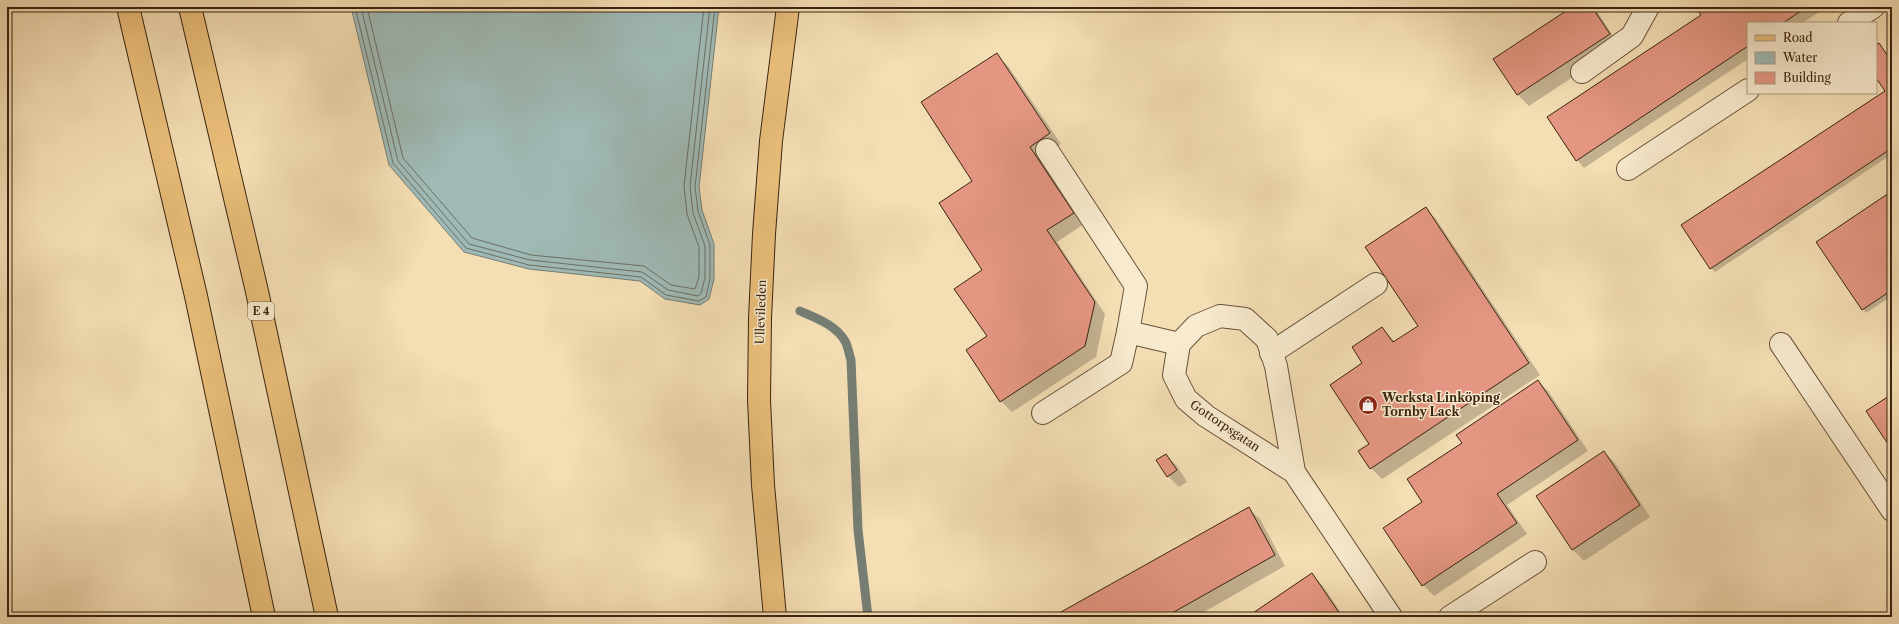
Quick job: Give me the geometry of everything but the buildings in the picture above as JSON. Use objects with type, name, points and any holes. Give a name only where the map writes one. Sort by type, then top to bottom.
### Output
[{"type":"main road","points":[[128,7],[196,296],[264,617]]},
{"type":"main road","name":"E 4","points":[[190,7],[256,287],[327,617]]},
{"type":"main road","name":"Ullevileden","points":[[775,617],[761,446],[759,400],[760,325],[764,234],[771,141],[788,7]]},
{"type":"street","points":[[1582,72],[1632,36],[1648,7]]},
{"type":"street","points":[[1850,22],[1873,7]]},
{"type":"street","points":[[1628,170],[1747,91]]},
{"type":"street","points":[[1043,413],[1120,363],[1128,332],[1136,286],[1047,150]]},
{"type":"street","points":[[1271,353],[1376,284]]},
{"type":"street","name":"Gottorpsgatan","points":[[1294,472],[1276,366],[1267,339],[1245,319],[1220,316],[1196,326],[1179,344],[1174,375],[1186,399],[1206,416],[1294,472],[1391,617]]},
{"type":"street","points":[[1128,332],[1179,344]]},
{"type":"street","points":[[1781,344],[1892,510]]},
{"type":"street","points":[[1450,617],[1535,562]]},
{"type":"water","points":[[351,7],[719,7],[699,187],[702,210],[714,244],[714,279],[709,299],[700,305],[665,299],[640,281],[529,269],[464,252],[389,165]]},
{"type":"waterway","points":[[800,311],[831,326],[841,335],[846,343],[851,360],[858,530],[868,617]]},
{"type":"place","name":"Werksta Linköping Tornby Lack","points":[[1368,405]]}]
